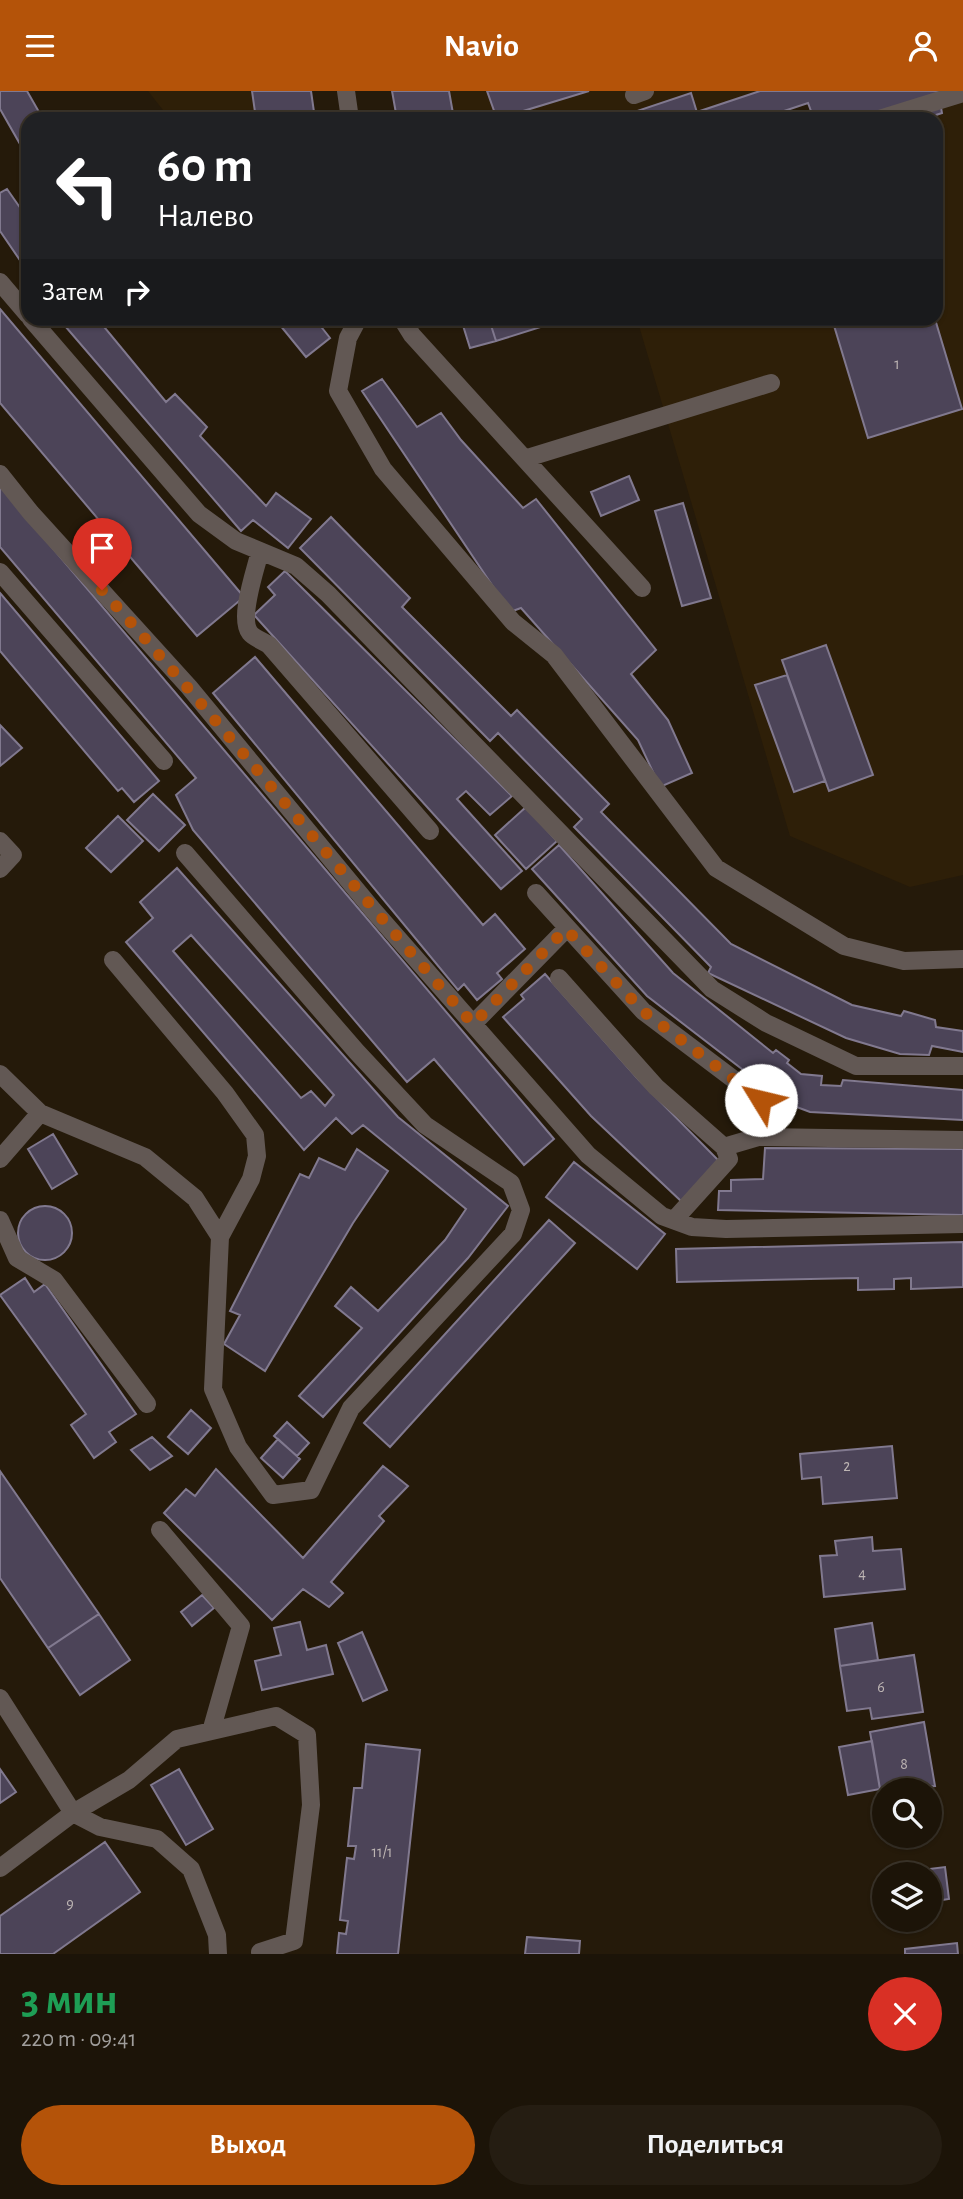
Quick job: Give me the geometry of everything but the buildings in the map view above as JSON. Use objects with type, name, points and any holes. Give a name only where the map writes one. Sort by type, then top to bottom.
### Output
[{"type":"street","points":[[346,91],[349,112]]},
{"type":"street","points":[[902,112],[963,93]]},
{"type":"street","points":[[0,282],[21,306]]},
{"type":"street","points":[[38,326],[199,514],[236,541],[296,566],[328,594],[712,989],[766,1023],[856,1066],[963,1066]]},
{"type":"street","points":[[354,326],[348,338],[338,391],[383,469],[513,622],[554,655],[716,868],[845,946],[904,961],[963,959]]},
{"type":"street","points":[[406,326],[642,588]]},
{"type":"street","points":[[527,458],[771,383]]},
{"type":"street","points":[[0,474],[189,687],[373,911],[588,1155],[662,1216],[692,1227],[726,1229],[963,1224]]},
{"type":"street","points":[[260,551],[248,596],[246,621],[249,633],[268,645],[429,831]]},
{"type":"street","points":[[0,572],[164,761]]},
{"type":"street","points":[[0,841],[13,855],[0,869]]},
{"type":"street","points":[[113,960],[225,1093],[255,1135],[257,1156],[251,1179],[220,1237],[213,1389],[238,1447],[273,1495],[311,1490],[351,1408],[513,1234],[521,1210],[511,1183],[425,1125],[356,1051],[185,853]]},
{"type":"street","points":[[536,893],[643,1011],[777,1112]]},
{"type":"street","points":[[473,1024],[566,929]]},
{"type":"street","points":[[559,978],[656,1087],[724,1147],[729,1159],[674,1220]]},
{"type":"street","points":[[0,1074],[40,1113],[145,1157],[195,1198],[220,1237]]},
{"type":"street","points":[[0,1159],[40,1113]]},
{"type":"street","points":[[724,1147],[758,1137],[963,1140]]},
{"type":"street","points":[[0,1220],[18,1258],[54,1280],[147,1404]]},
{"type":"street","points":[[160,1530],[241,1626],[212,1728]]},
{"type":"street","points":[[0,1698],[73,1813],[100,1826],[157,1839],[191,1869],[217,1935],[218,1954]]},
{"type":"street","points":[[0,1868],[73,1813],[129,1780],[177,1739],[212,1728],[276,1716],[307,1735],[311,1805],[293,1941],[260,1952]]},
{"type":"shaded area","points":[[148,91],[311,91],[314,112],[164,112]]},
{"type":"shaded area","points":[[392,91],[963,91],[963,875],[910,887],[790,836],[639,326],[943,326],[943,112],[811,112],[808,103],[781,112],[396,112]]},
{"type":"route","points":[[102,590],[189,687],[373,911],[473,1024],[566,929],[643,1011],[761,1100]]}]
